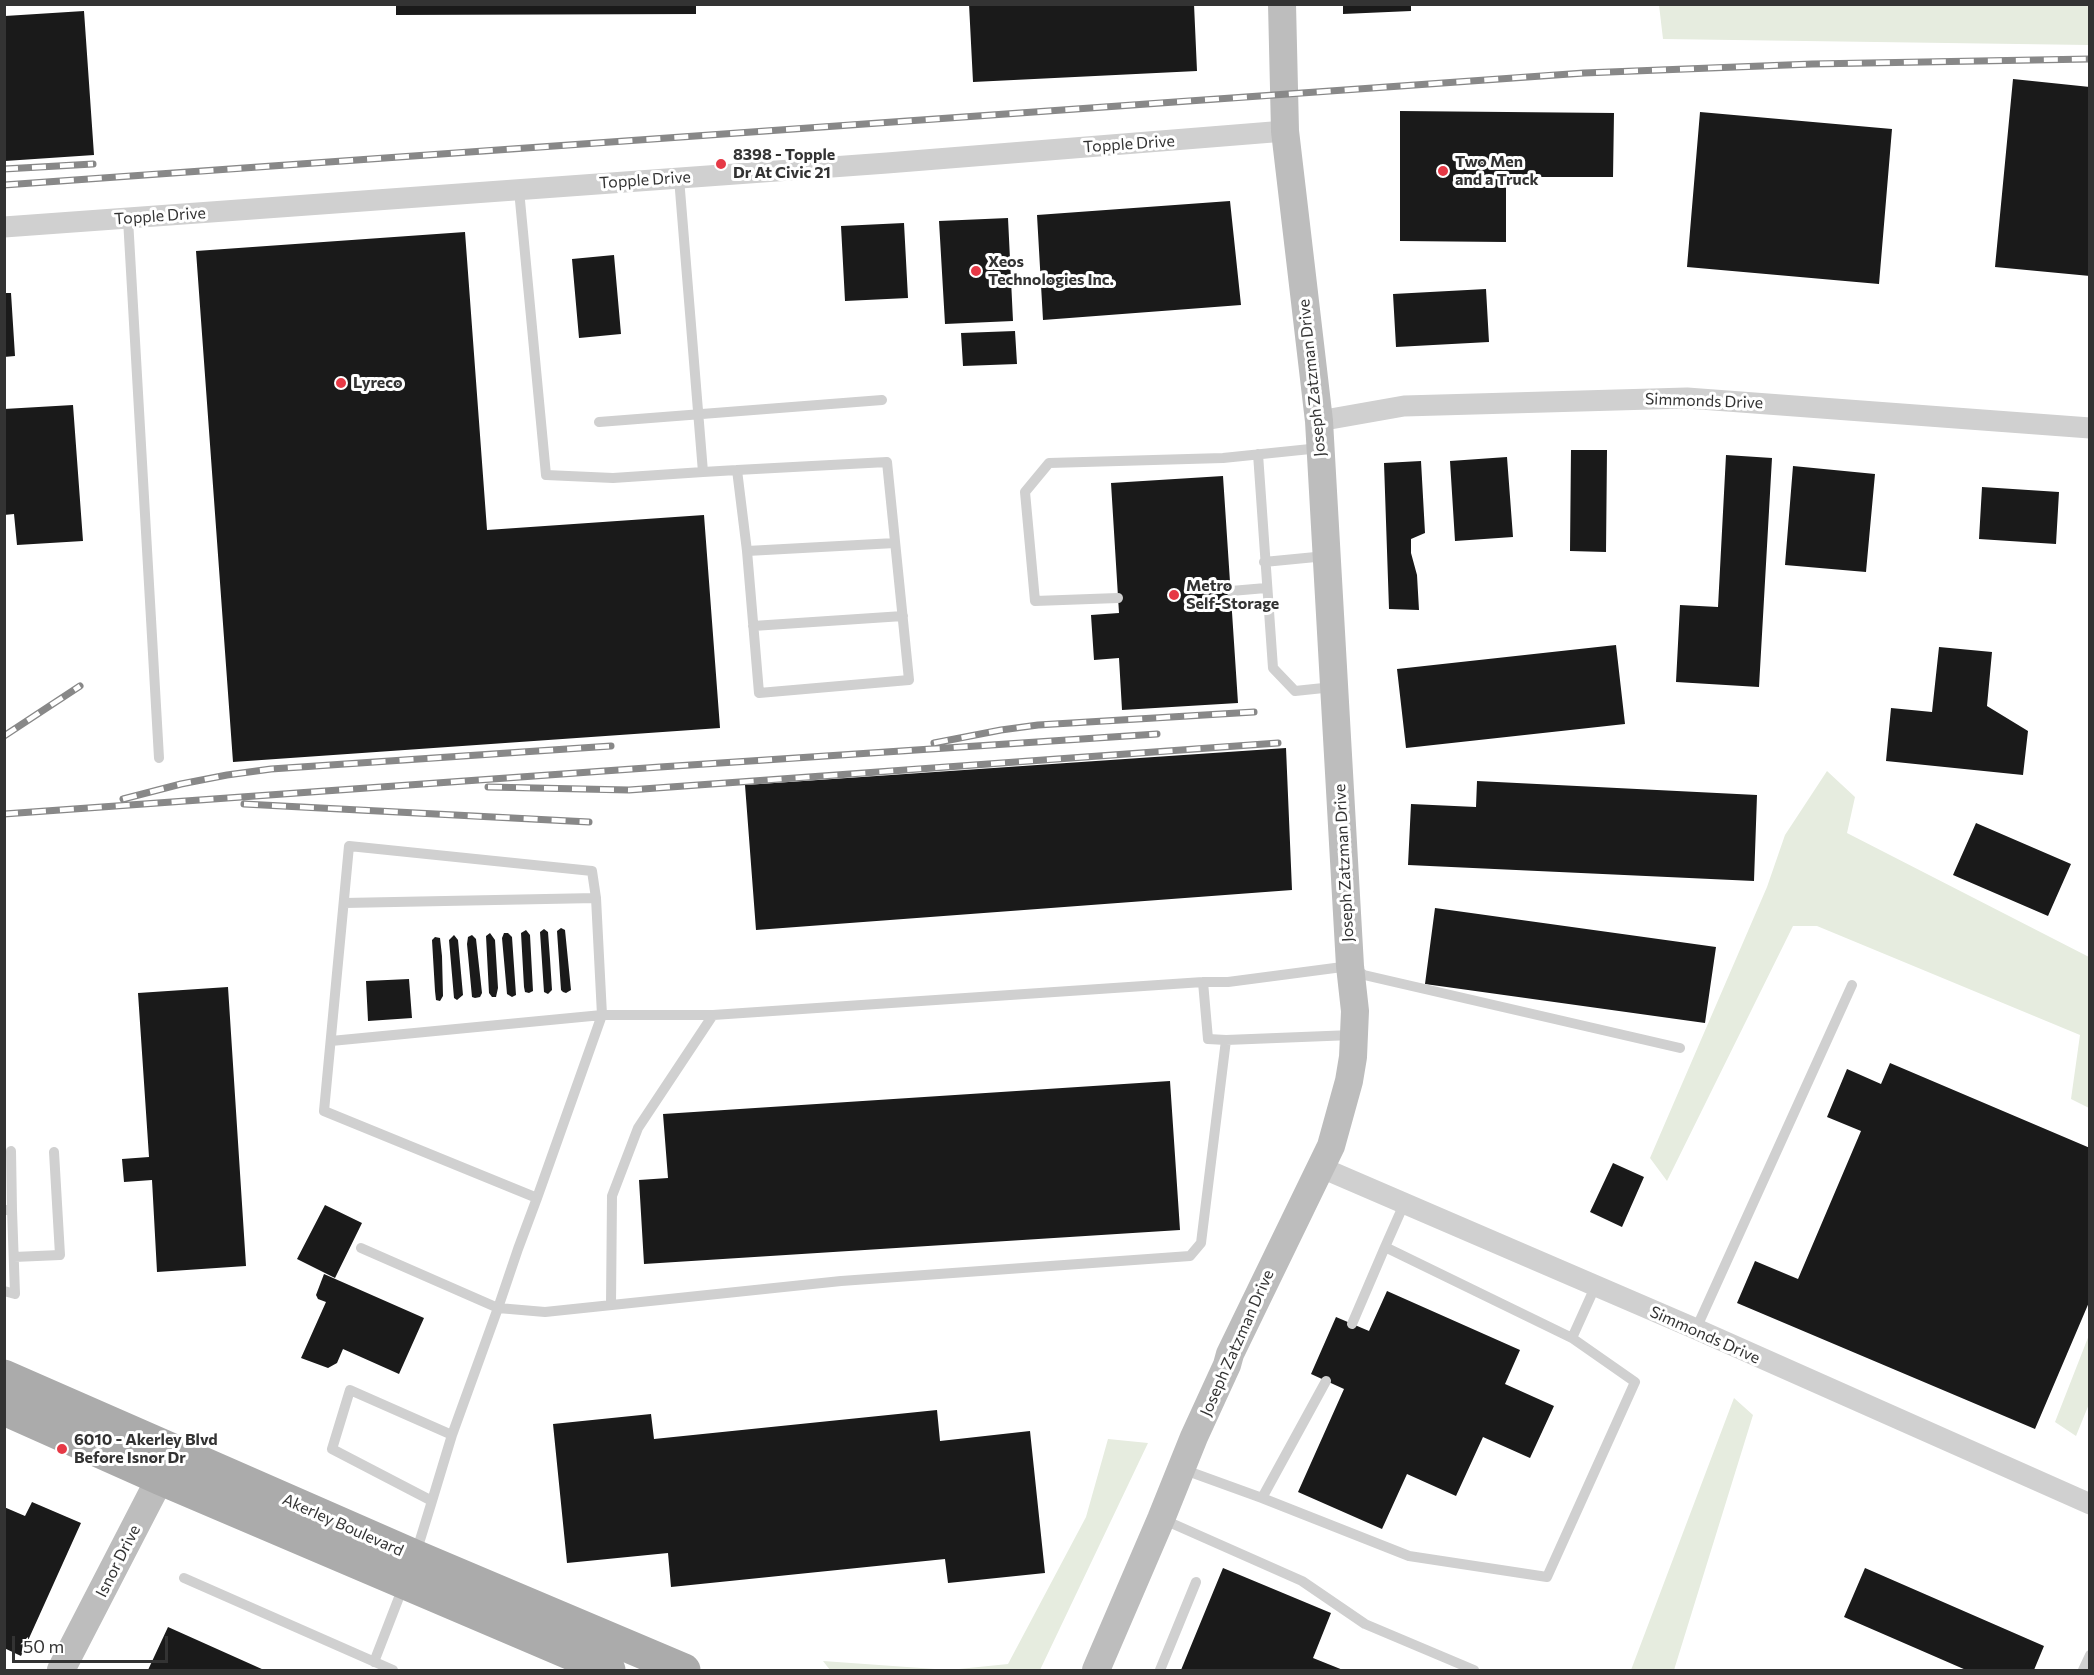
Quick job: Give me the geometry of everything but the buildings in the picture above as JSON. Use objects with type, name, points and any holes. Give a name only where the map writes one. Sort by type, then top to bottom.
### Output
[{"type":"main road","name":"Akerley Boulevard","points":[[4,1376],[167,1465]]},
{"type":"main road","name":"Akerley Boulevard","points":[[4,1409],[167,1465],[410,1569],[684,1671]]},
{"type":"main road","name":"Akerley Boulevard","points":[[410,1569],[609,1671]]},
{"type":"street","name":"Joseph Zatzman Drive","points":[[1096,1671],[1230,1354],[1330,1146],[1346,1092],[1353,1057],[1355,1011],[1350,966],[1319,434],[1285,131],[1282,4]]},
{"type":"street","name":"Topple Drive","points":[[4,227],[1285,131]]},
{"type":"street","name":"Simmonds Drive","points":[[1319,434],[1404,406],[1687,398],[2090,428]]},
{"type":"street","name":"Simmonds Drive","points":[[1320,1167],[1695,1329],[2090,1504]]},
{"type":"street","name":"Isnor Drive","points":[[61,1671],[167,1465]]},
{"type":"lane","points":[[679,178],[703,472]]},
{"type":"lane","points":[[519,189],[546,475],[613,478],[703,472],[738,470],[887,462],[909,680],[759,693],[738,470]]},
{"type":"lane","points":[[128,219],[159,758]]},
{"type":"lane","points":[[600,422],[882,400]]},
{"type":"lane","points":[[1118,598],[1035,601],[1025,492],[1049,463],[1223,458],[1258,454],[1319,434]]},
{"type":"lane","points":[[1258,454],[1273,668],[1295,692],[1333,687]]},
{"type":"lane","points":[[747,551],[895,543]]},
{"type":"lane","points":[[1264,562],[1326,556]]},
{"type":"lane","points":[[1231,591],[1266,588]]},
{"type":"lane","points":[[753,626],[903,616]]},
{"type":"lane","points":[[374,1662],[410,1569],[452,1435],[498,1308],[602,1015],[596,898],[592,871],[349,846],[324,1111],[537,1198]]},
{"type":"lane","points":[[344,903],[596,898]]},
{"type":"lane","points":[[331,1041],[602,1015],[713,1015],[1228,982],[1350,966],[1364,975],[1680,1048]]},
{"type":"lane","points":[[1203,982],[1208,1039],[1355,1035]]},
{"type":"lane","points":[[1695,1329],[1852,985]]},
{"type":"lane","points":[[611,1305],[612,1196],[638,1128],[713,1015]]},
{"type":"lane","points":[[361,1248],[498,1308],[545,1312],[841,1281],[1190,1256],[1201,1244],[1226,1040]]},
{"type":"lane","points":[[4,1291],[15,1294],[14,1257],[8,1210],[11,1152]]},
{"type":"lane","points":[[14,1257],[60,1255],[54,1152]]},
{"type":"lane","points":[[1352,1324],[1404,1204]]},
{"type":"lane","points":[[1182,1469],[1409,1556],[1547,1577],[1635,1382],[1572,1338],[1385,1247]]},
{"type":"lane","points":[[1572,1338],[1595,1287]]},
{"type":"lane","points":[[1262,1498],[1326,1381]]},
{"type":"lane","points":[[432,1501],[332,1449],[350,1390],[452,1435]]},
{"type":"lane","points":[[1161,1519],[1302,1581],[1365,1624],[1469,1670]]},
{"type":"lane","points":[[184,1578],[393,1671]]},
{"type":"lane","points":[[1160,1671],[1196,1582]]},
{"type":"lane","points":[[2083,1671],[2090,1655]]},
{"type":"shaded area","points":[[1659,5],[2089,5],[2089,45],[1663,39]]},
{"type":"shaded area","points":[[1827,771],[1855,797],[1847,833],[2089,957],[2089,1108],[2071,1099],[2080,1035],[1817,926],[1793,926],[1667,1181],[1650,1158],[1767,887],[1785,835]]},
{"type":"shaded area","points":[[2089,1335],[2089,1404],[2076,1436],[2055,1422]]},
{"type":"shaded area","points":[[1734,1398],[1753,1415],[1674,1670],[1631,1670]]},
{"type":"shaded area","points":[[1108,1439],[1148,1443],[1040,1670],[949,1670],[1008,1664],[1086,1517]]},
{"type":"shaded area","points":[[823,1661],[949,1670],[830,1670]]},
{"type":"railway","points":[[4,185],[1584,73],[1812,64],[2090,59]]},
{"type":"railway","points":[[4,169],[93,164]]},
{"type":"railway","points":[[4,736],[80,686]]},
{"type":"railway","points":[[934,743],[1038,725],[1254,712]]},
{"type":"railway","points":[[4,814],[1157,734]]},
{"type":"railway","points":[[488,787],[629,790],[1278,743]]},
{"type":"railway","points":[[123,799],[181,784],[271,769],[611,746]]},
{"type":"railway","points":[[244,804],[589,822]]},
{"type":"place","name":"8398 - Topple Dr At Civic 21","points":[[721,164]]},
{"type":"place","name":"Two Men and a Truck","points":[[1443,171]]},
{"type":"place","name":"Xeos Technologies Inc.","points":[[976,271]]},
{"type":"place","name":"Lyreco","points":[[341,383]]},
{"type":"place","name":"Metro Self-Storage","points":[[1174,595]]},
{"type":"place","name":"6010 - Akerley Blvd Before Isnor Dr","points":[[62,1449]]}]
